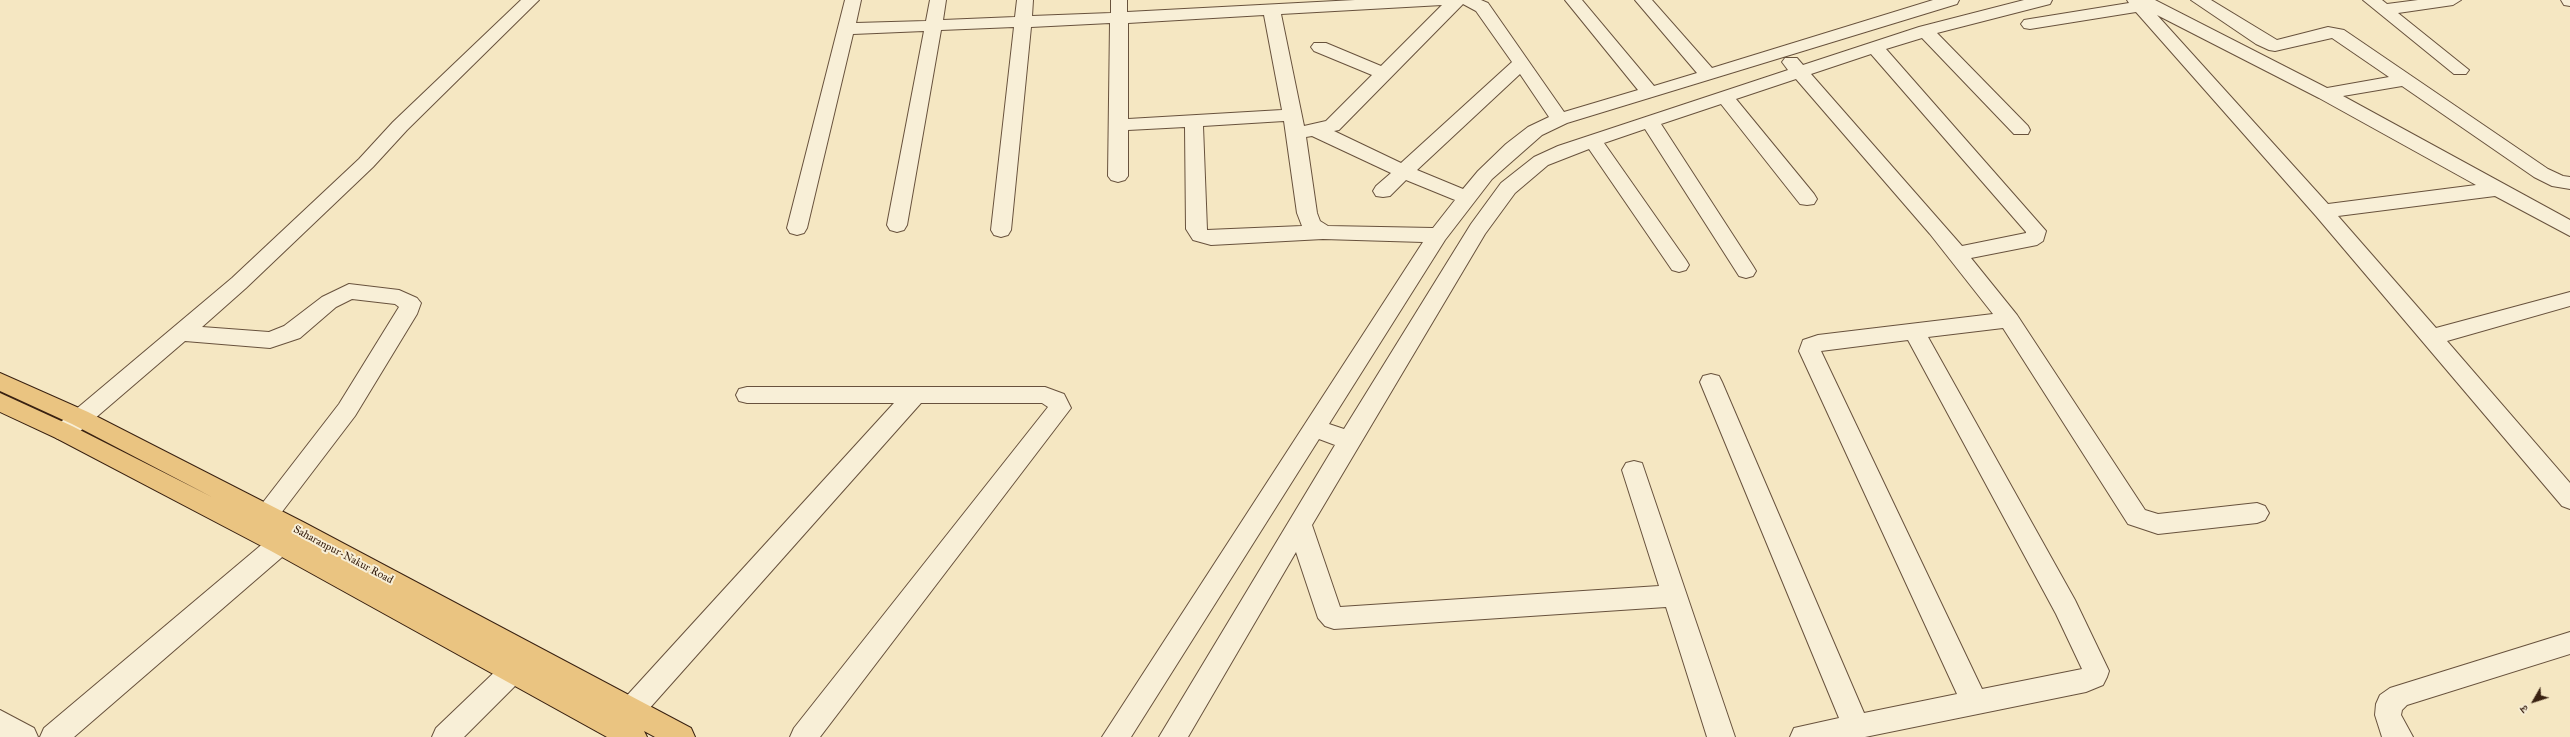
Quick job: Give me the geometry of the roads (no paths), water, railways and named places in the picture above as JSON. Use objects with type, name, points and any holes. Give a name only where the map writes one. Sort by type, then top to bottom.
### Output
[{"type":"main road","name":"Saharanpur-Nakur Road","points":[[0,381],[72,425],[288,537],[631,710],[681,737]]},
{"type":"main road","name":"Saharanpur-Nakur Road","points":[[0,402],[72,425],[266,514],[288,537],[512,671],[634,737]]},
{"type":"street","points":[[72,425],[239,283],[366,162],[400,126],[531,0]]},
{"type":"street","points":[[797,228],[853,0]]},
{"type":"street","points":[[897,225],[938,0]]},
{"type":"street","points":[[1001,230],[1025,0]]},
{"type":"street","points":[[1118,176],[1119,0]]},
{"type":"street","points":[[846,29],[1272,11],[1389,2],[1447,0]]},
{"type":"street","points":[[1316,130],[1332,126],[1457,0]]},
{"type":"street","points":[[1468,0],[1482,7],[1560,119]]},
{"type":"street","points":[[1573,0],[1650,93]]},
{"type":"street","points":[[1643,0],[1708,75]]},
{"type":"street","points":[[1173,737],[1300,526],[1331,434],[1438,236],[1485,175],[1513,148],[1535,131],[1560,119],[1708,75],[1874,47],[1925,31],[2044,0]]},
{"type":"street","points":[[2199,0],[2262,40],[2275,46],[2328,32],[2338,34],[2541,173],[2559,182],[2570,183]]},
{"type":"street","points":[[2377,5],[2453,0]]},
{"type":"street","points":[[1116,737],[1331,434],[1447,277],[1478,229],[1508,188],[1541,161],[1593,141],[1725,97],[1791,62],[1944,1]]},
{"type":"street","points":[[2139,2],[2323,211],[2570,500]]},
{"type":"street","points":[[2030,24],[2139,2],[2326,94],[2570,229]]},
{"type":"street","points":[[2377,5],[2460,70]]},
{"type":"street","points":[[1272,11],[1295,124],[1307,213],[1311,225],[1323,232]]},
{"type":"street","points":[[1925,31],[2021,130]]},
{"type":"street","points":[[1320,47],[1384,74]]},
{"type":"street","points":[[1874,47],[2036,231],[2036,236],[2030,240],[1957,254]]},
{"type":"street","points":[[1791,62],[1957,254],[2009,320],[2130,509],[2137,517],[2158,524],[2257,513]]},
{"type":"street","points":[[1383,191],[1521,63]]},
{"type":"street","points":[[2326,94],[2406,80]]},
{"type":"street","points":[[1725,97],[1807,199]]},
{"type":"street","points":[[1118,125],[1194,120],[1295,124],[1316,130],[1404,172],[1467,198]]},
{"type":"street","points":[[1194,120],[1196,229],[1200,235],[1211,238],[1323,232],[1438,236]]},
{"type":"street","points":[[1650,122],[1746,271]]},
{"type":"street","points":[[1593,141],[1679,265]]},
{"type":"street","points":[[2323,211],[2498,189]]},
{"type":"street","points":[[182,333],[270,340],[292,332],[328,302],[349,291],[399,298],[410,303],[410,309],[347,410],[266,514]]},
{"type":"street","points":[[2431,337],[2570,299]]},
{"type":"street","points":[[1975,703],[1810,351],[1811,346],[1818,343],[2009,320]]},
{"type":"street","points":[[1804,737],[2086,680],[2094,677],[2096,671],[2094,662],[2066,608],[1914,331]]},
{"type":"street","points":[[1710,382],[1856,726]]},
{"type":"street","points":[[748,395],[1045,395],[1056,400],[1060,408],[804,737]]},
{"type":"street","points":[[631,710],[915,395]]},
{"type":"street","points":[[1634,470],[1721,737]]},
{"type":"street","points":[[1300,526],[1326,610],[1334,618],[1675,596]]},
{"type":"street","points":[[54,737],[288,537]]},
{"type":"street","points":[[2399,737],[2392,729],[2388,715],[2389,704],[2399,696],[2570,643]]},
{"type":"street","points":[[446,737],[512,671]]},
{"type":"street","points":[[0,722],[24,737]]}]
